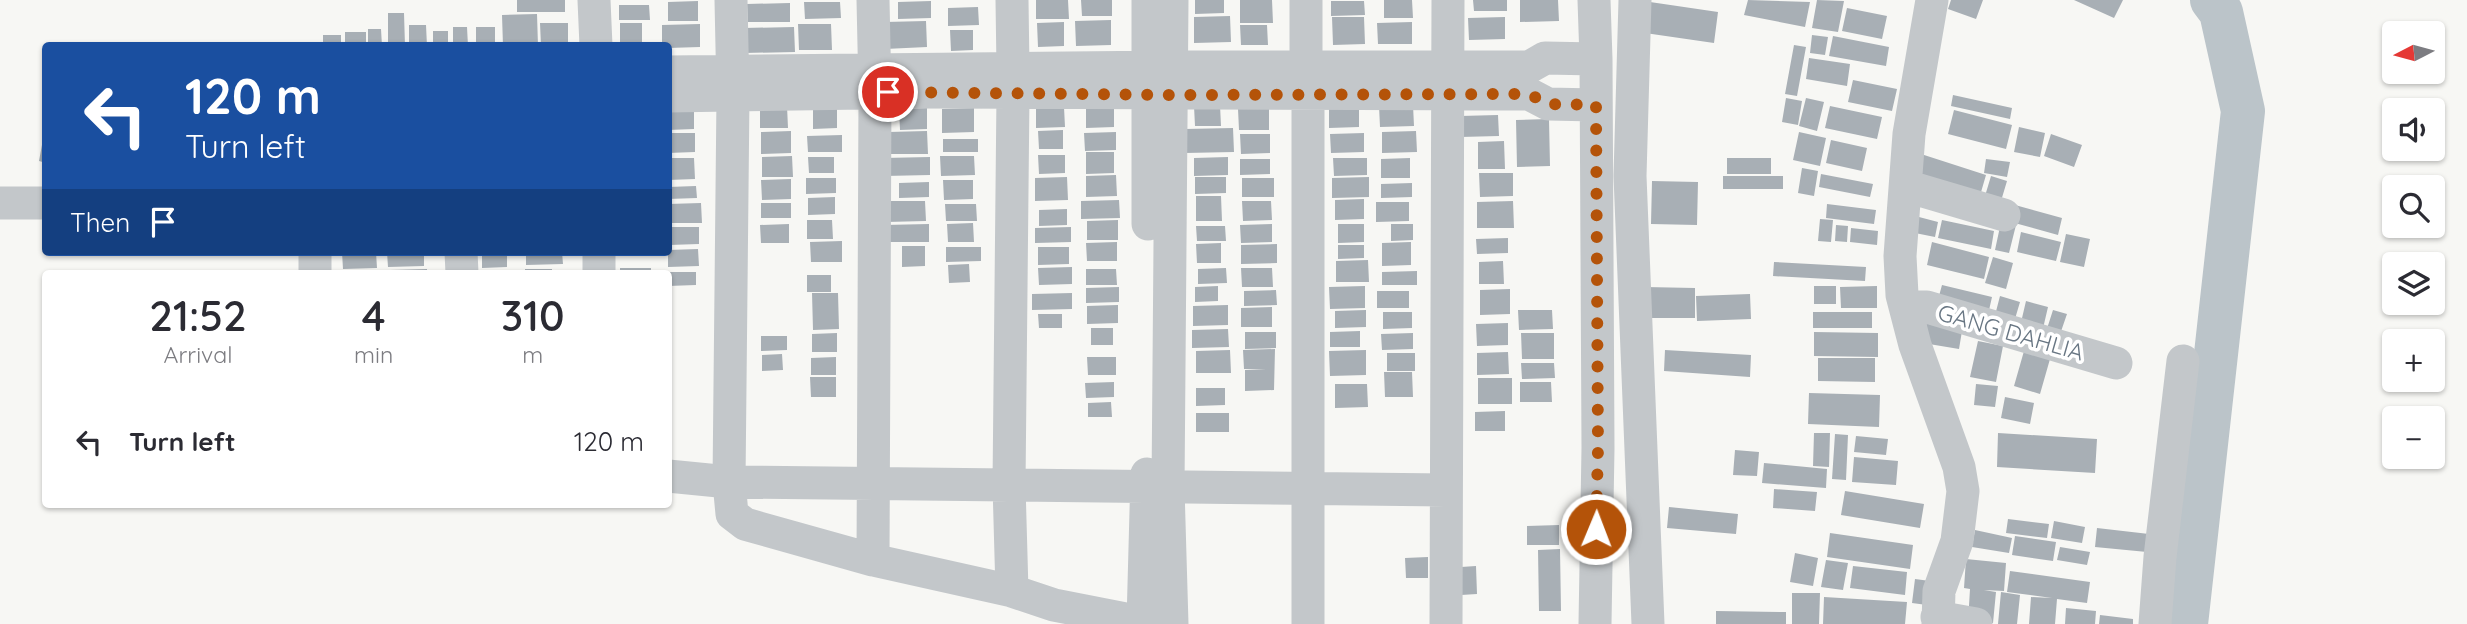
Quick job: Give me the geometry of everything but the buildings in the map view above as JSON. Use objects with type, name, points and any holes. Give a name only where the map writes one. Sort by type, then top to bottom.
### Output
[{"type":"street","points":[[594,0],[596,42]]},
{"type":"street","points":[[732,0],[729,482],[732,514],[745,524],[873,560],[1012,591],[1054,605],[1156,623],[1160,81],[1172,0]]},
{"type":"street","points":[[873,0],[873,560]]},
{"type":"street","points":[[1012,0],[1009,485],[1012,591]]},
{"type":"street","points":[[1148,0],[1160,81]]},
{"type":"street","points":[[1306,0],[1308,624]]},
{"type":"street","points":[[1446,624],[1448,0]]},
{"type":"street","points":[[1594,0],[1598,448],[1595,624]]},
{"type":"street","points":[[1635,0],[1630,176],[1648,624]]},
{"type":"street","points":[[1933,0],[1909,134],[1900,256],[1902,295],[1923,371],[1959,467],[1963,491],[1957,541],[1939,591],[1938,621],[1976,624]]},
{"type":"street","points":[[1529,81],[1545,58],[1596,58]]},
{"type":"street","points":[[672,73],[733,82],[1529,81],[1548,104],[1596,105]]},
{"type":"street","points":[[672,95],[733,82]]},
{"type":"street","points":[[1906,186],[2004,215]]},
{"type":"street","points":[[0,203],[42,202]]},
{"type":"street","name":"GANG DAHLIA","points":[[1905,307],[1927,307],[2116,363]]},
{"type":"street","points":[[2155,624],[2183,361]]},
{"type":"street","points":[[672,476],[729,482],[1446,490]]},
{"type":"waterway","points":[[2186,624],[2243,111],[2221,12],[2212,0]]},
{"type":"route","points":[[888,92],[1172,95],[1529,94],[1548,104],[1596,105],[1596,529]]}]
